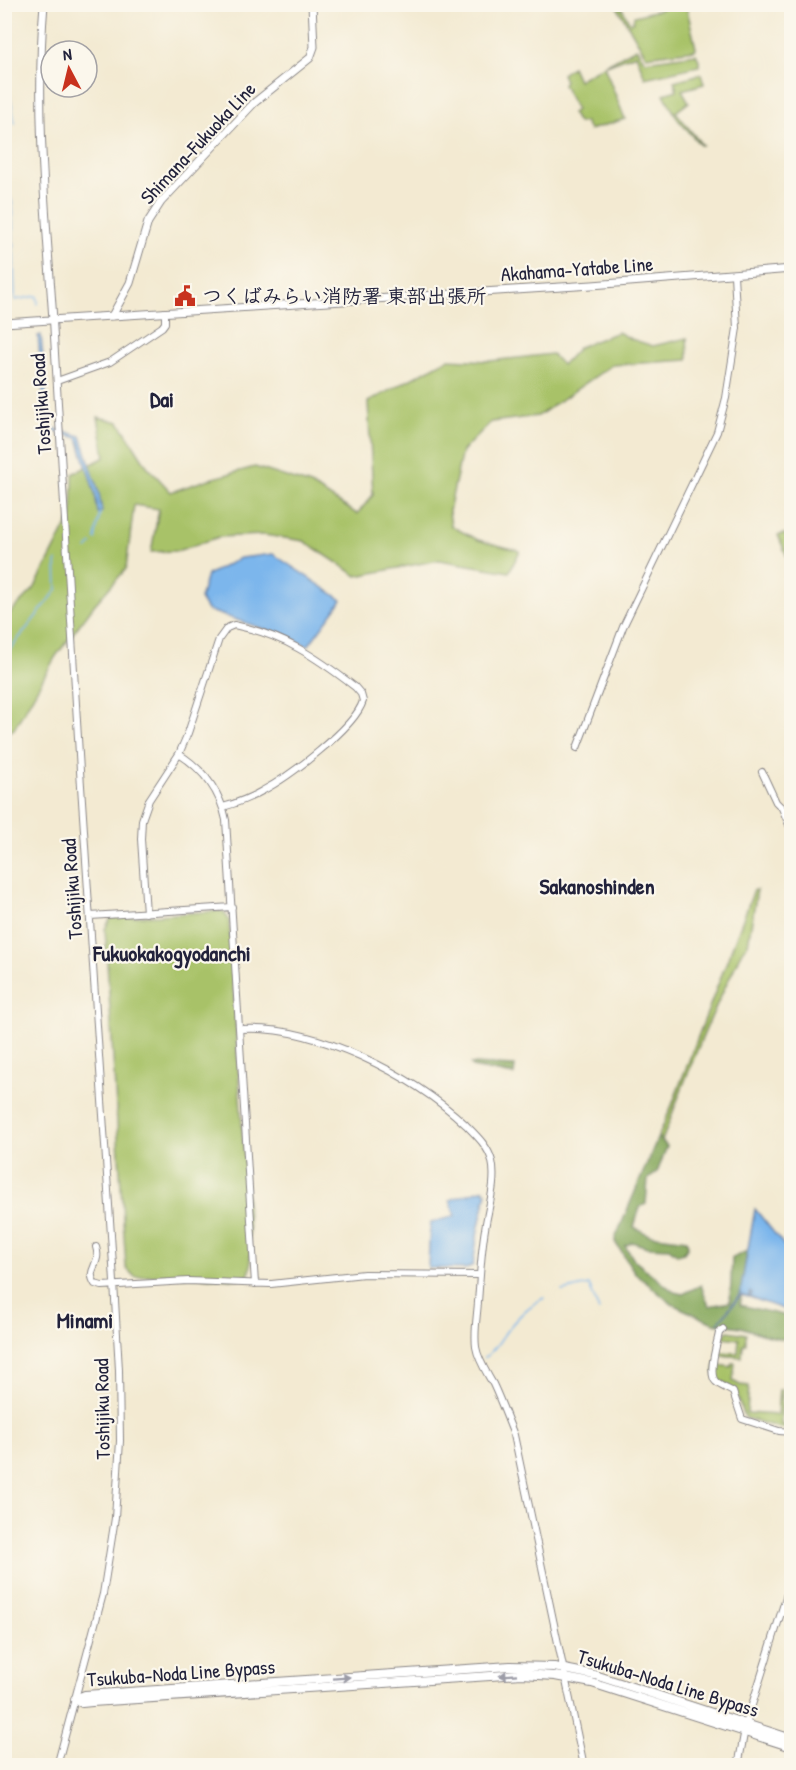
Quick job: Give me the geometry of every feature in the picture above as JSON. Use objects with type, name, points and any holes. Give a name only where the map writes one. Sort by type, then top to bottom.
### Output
[{"type":"main road","name":"Toshijiku Road","points":[[44,4],[40,78],[40,152],[53,320]]},
{"type":"main road","name":"Shimana-Fukuoka Line","points":[[112,316],[130,283],[148,222],[162,202],[262,96],[310,58],[314,47],[312,4]]},
{"type":"main road","name":"Akahama-Yatabe Line","points":[[4,323],[734,275],[792,269]]},
{"type":"main road","name":"Tsukuba-Noda Line Bypass","points":[[75,1699],[85,1695],[510,1666],[622,1683],[792,1747]]},
{"type":"main road","name":"Tsukuba-Noda Line Bypass","points":[[745,1728],[792,1739]]},
{"type":"street","points":[[577,748],[623,627],[717,432],[726,398],[737,328],[734,275]]},
{"type":"street","points":[[57,381],[110,362],[162,327],[165,323],[165,312]]},
{"type":"street","name":"Toshijiku Road","points":[[53,320],[120,1409],[118,1478],[103,1594],[57,1766]]},
{"type":"street","points":[[146,913],[141,839],[142,819],[149,800],[179,754],[197,710],[219,639],[231,626],[238,626],[297,646],[359,690],[363,698],[362,706],[320,750],[260,793],[223,807]]},
{"type":"street","points":[[179,754],[202,772],[216,792],[223,807],[228,837],[255,1284]]},
{"type":"street","points":[[762,772],[792,832]]},
{"type":"street","points":[[90,916],[232,907]]},
{"type":"street","points":[[240,1029],[279,1030],[346,1050],[417,1086],[458,1118],[486,1148],[493,1169],[480,1275],[476,1350],[514,1435],[584,1766]]},
{"type":"street","points":[[96,1247],[98,1259],[91,1272],[92,1281],[98,1285],[188,1281],[255,1284],[364,1274],[480,1275]]},
{"type":"street","points":[[723,1329],[719,1333],[711,1371],[713,1378],[717,1383],[733,1392],[742,1419],[779,1431],[792,1432]]},
{"type":"street","points":[[738,1766],[745,1728],[792,1578]]},
{"type":"green space","points":[[616,5],[620,5],[630,23],[634,16],[662,9],[659,5],[686,5],[695,50],[646,56]]},
{"type":"green space","points":[[636,48],[645,61],[696,54],[699,66],[645,78],[636,54],[604,66],[625,119],[589,130],[585,122],[578,123],[572,113],[576,110],[563,85],[565,81],[562,74],[572,67],[578,80]]},
{"type":"green space","points":[[701,74],[704,84],[682,90],[689,102],[676,112],[702,145],[700,145],[677,118],[664,94],[677,90],[674,81]]},
{"type":"green space","points":[[618,332],[653,346],[687,338],[688,360],[612,365],[538,416],[491,422],[462,451],[449,511],[451,526],[478,540],[520,551],[509,572],[439,560],[357,576],[304,541],[264,535],[219,537],[177,551],[151,552],[159,509],[134,505],[126,569],[95,604],[56,656],[14,729],[5,734],[5,618],[34,589],[72,515],[73,474],[105,457],[98,417],[119,422],[147,466],[171,492],[255,467],[311,485],[357,514],[373,495],[368,402],[448,359],[490,361],[552,354],[562,365],[579,347]]},
{"type":"green space","points":[[791,495],[792,566],[778,535],[790,533]]},
{"type":"green space","points":[[754,890],[757,890],[748,944],[740,955],[712,1016],[662,1141],[658,1137]]},
{"type":"green space","points":[[224,912],[229,920],[251,1268],[248,1276],[237,1279],[166,1275],[135,1277],[126,1268],[105,929],[111,918]]},
{"type":"green space","points":[[471,1064],[515,1066],[514,1075],[472,1067]]},
{"type":"green space","points":[[658,1137],[667,1146],[657,1173],[648,1179],[646,1204],[640,1207],[634,1227],[649,1235],[687,1240],[688,1246],[684,1253],[678,1255],[669,1248],[647,1247],[632,1242],[625,1246],[634,1260],[674,1292],[683,1294],[701,1285],[709,1306],[730,1302],[732,1258],[747,1251],[740,1305],[791,1317],[791,1341],[741,1327],[713,1323],[672,1304],[635,1273],[615,1239]]},
{"type":"green space","points":[[728,1331],[746,1334],[742,1357],[720,1355],[720,1352],[738,1353],[739,1339],[722,1337]]},
{"type":"green space","points":[[718,1362],[719,1365],[731,1367],[732,1363],[735,1363],[733,1381],[749,1386],[747,1413],[777,1415],[779,1390],[782,1390],[781,1425],[791,1425],[791,1429],[746,1418],[736,1390],[717,1379],[714,1372]]},
{"type":"water","points":[[41,335],[49,427],[81,436],[99,493],[102,512],[98,513],[95,494],[78,438],[46,429],[38,336]]},
{"type":"water","points":[[273,554],[342,600],[308,646],[207,610],[200,599],[207,575],[240,558]]},
{"type":"water","points":[[484,1189],[487,1192],[473,1265],[466,1269],[428,1268],[430,1223],[455,1216],[450,1200]]},
{"type":"water","points":[[755,1209],[791,1254],[791,1312],[749,1297],[752,1294],[750,1292],[748,1297],[741,1295],[718,1323],[740,1294]]},
{"type":"waterway","points":[[4,68],[15,123]]},
{"type":"waterway","points":[[7,133],[5,138],[7,188],[12,203],[15,300],[37,296],[38,304]]},
{"type":"waterway","points":[[95,539],[100,513]]},
{"type":"waterway","points":[[87,549],[92,544]]},
{"type":"waterway","points":[[4,657],[57,590],[57,561]]},
{"type":"waterway","points":[[562,1291],[589,1285],[599,1311]]},
{"type":"waterway","points":[[484,1358],[520,1316],[544,1298]]},
{"type":"place","name":"つくばみらい消防署 東部出張所","points":[[185,296]]},
{"type":"district","name":"Dai","points":[[162,399]]},
{"type":"district","name":"Sakanoshinden","points":[[597,886]]},
{"type":"district","name":"Fukuokakogyodanchi","points":[[172,953]]},
{"type":"district","name":"Minami","points":[[85,1320]]}]
